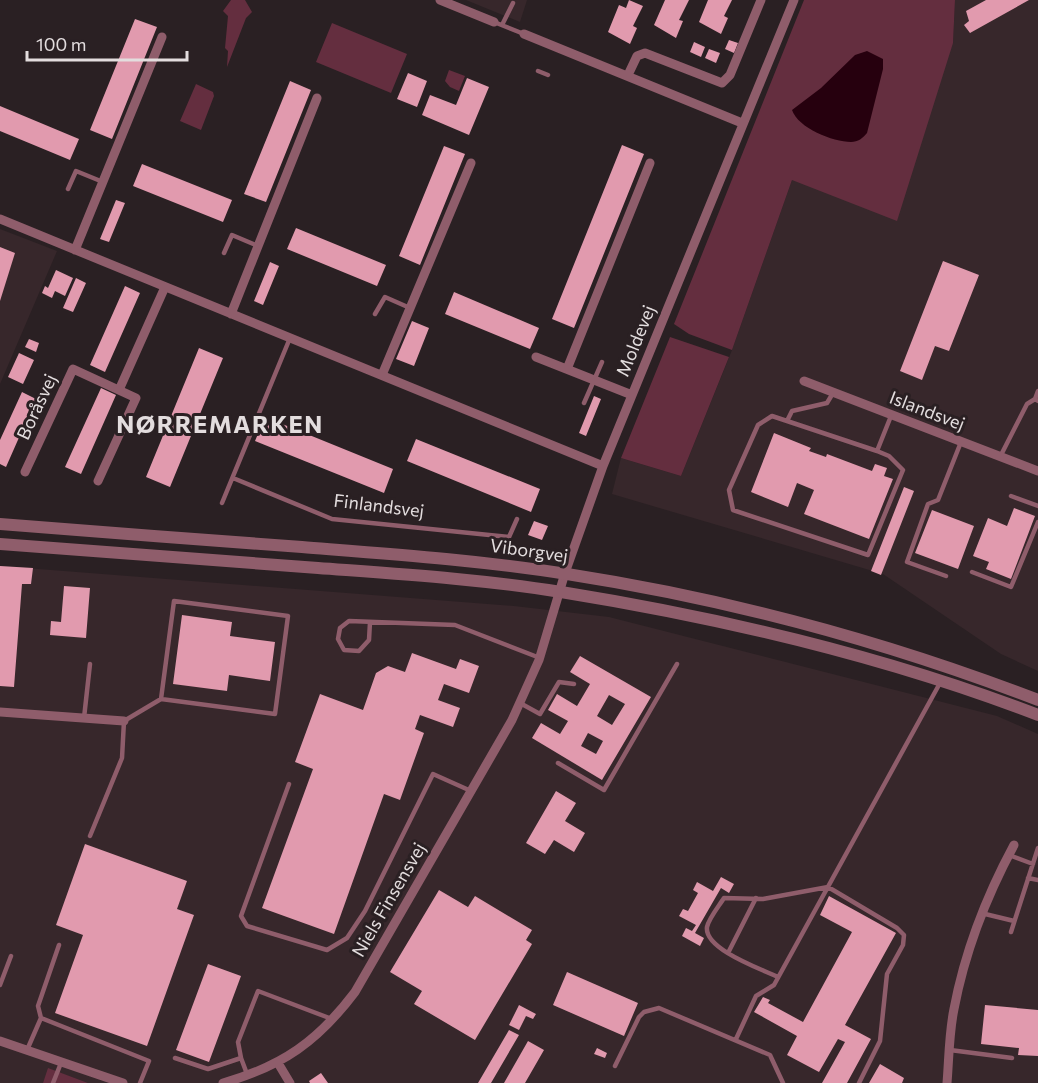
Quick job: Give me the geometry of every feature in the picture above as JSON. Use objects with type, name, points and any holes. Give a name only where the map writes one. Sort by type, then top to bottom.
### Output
[{"type":"street","points":[[440,0],[498,23]]},
{"type":"street","points":[[628,75],[637,56],[645,53],[722,83],[730,75],[761,0]]},
{"type":"street","name":"Moldevej","points":[[565,573],[603,466],[794,0]]},
{"type":"street","points":[[524,34],[742,123]]},
{"type":"street","points":[[75,250],[162,38]]},
{"type":"street","points":[[231,314],[318,98]]},
{"type":"street","points":[[382,375],[471,163]]},
{"type":"street","points":[[567,369],[650,163]]},
{"type":"street","points":[[0,219],[603,466]]},
{"type":"street","points":[[98,482],[136,398],[119,390],[165,287]]},
{"type":"street","points":[[536,357],[632,395]]},
{"type":"street","name":"Boråsvej","points":[[25,472],[73,369],[119,390]]},
{"type":"street","name":"Islandsvej","points":[[804,381],[1038,471]]},
{"type":"street","name":"Viborgvej","points":[[0,524],[442,558],[565,573],[735,606],[845,633],[912,653],[1038,700]]},
{"type":"street","name":"Viborgvej","points":[[0,544],[416,575],[559,592],[695,617],[802,641],[941,680],[1038,715]]},
{"type":"street","name":"Niels Finsensvej","points":[[223,1083],[278,1063],[309,1044],[334,1020],[355,992],[520,703],[540,658],[565,573]]},
{"type":"street","points":[[0,712],[124,721]]},
{"type":"street","points":[[947,1083],[953,1012],[961,977],[981,913],[1014,845]]},
{"type":"street","points":[[0,1041],[123,1083]]},
{"type":"street","points":[[278,1063],[290,1083]]},
{"type":"lane","points":[[513,3],[498,23],[524,34]]},
{"type":"lane","points":[[538,71],[548,75]]},
{"type":"lane","points":[[68,189],[76,171],[103,182]]},
{"type":"lane","points":[[224,253],[232,235],[258,246]]},
{"type":"lane","points":[[375,314],[385,297],[410,308]]},
{"type":"lane","points":[[222,503],[290,338]]},
{"type":"lane","points":[[585,403],[602,363]]},
{"type":"lane","points":[[1000,457],[1027,404],[1036,400],[1038,391]]},
{"type":"lane","points":[[786,421],[792,411],[827,404],[833,393]]},
{"type":"lane","points":[[772,416],[786,421],[889,456],[903,470],[868,555],[733,510],[729,490],[758,425],[772,416]]},
{"type":"lane","points":[[877,451],[891,416]]},
{"type":"lane","points":[[946,576],[907,562],[928,504],[938,500],[961,442]]},
{"type":"lane","name":"Finlandsvej","points":[[233,478],[332,519],[509,537],[517,519]]},
{"type":"lane","points":[[1011,496],[1038,506]]},
{"type":"lane","points":[[972,572],[1011,587],[1038,522]]},
{"type":"lane","points":[[90,836],[122,758],[124,721],[161,699],[275,714],[288,616],[174,601],[161,699]]},
{"type":"lane","points":[[370,622],[369,640],[359,651],[344,650],[338,639],[340,628],[349,621],[455,624],[540,658]]},
{"type":"lane","points":[[84,718],[90,664]]},
{"type":"lane","points":[[558,762],[604,790],[677,664]]},
{"type":"lane","points":[[736,1039],[756,996],[774,985],[941,680]]},
{"type":"lane","points":[[520,703],[540,714],[558,682],[574,684]]},
{"type":"lane","points":[[289,784],[241,916],[247,926],[327,950],[347,938],[365,911],[433,774],[471,791]]},
{"type":"lane","points":[[1011,932],[1038,848]]},
{"type":"lane","points":[[1009,855],[1033,864]]},
{"type":"lane","points":[[1028,878],[1038,880]]},
{"type":"lane","points":[[778,977],[728,953],[710,940],[707,927],[724,898],[756,898],[828,887],[897,928],[904,935],[903,945],[887,974],[880,1041],[859,1083]]},
{"type":"lane","points":[[728,953],[756,898]]},
{"type":"lane","points":[[981,913],[1014,921]]},
{"type":"lane","points":[[27,1050],[41,1018],[38,1006],[58,945]]},
{"type":"lane","points":[[0,985],[11,956]]},
{"type":"lane","points":[[247,1076],[238,1042],[258,991],[334,1020]]},
{"type":"lane","points":[[615,1066],[634,1023],[644,1012],[652,1008],[668,1009],[770,1055],[783,1083]]},
{"type":"lane","points":[[41,1018],[149,1060],[140,1083]]},
{"type":"lane","points":[[950,1050],[1012,1058]]},
{"type":"lane","points":[[175,1058],[208,1069],[241,1058]]},
{"type":"lane","points":[[53,1083],[61,1063]]},
{"type":"shaded area","points":[[231,0],[245,0],[252,12],[246,18],[227,67],[228,51],[225,48],[228,16],[223,11]]},
{"type":"shaded area","points":[[466,0],[527,0],[520,22]]},
{"type":"shaded area","points":[[804,0],[955,0],[953,43],[897,221],[792,180],[732,350],[689,334],[674,324]]},
{"type":"shaded area","points":[[955,0],[1038,0],[1038,671],[1001,654],[883,574],[612,494],[621,458],[681,476],[732,350],[792,180],[953,43]]},
{"type":"shaded area","points":[[332,23],[407,54],[391,93],[316,62]]},
{"type":"shaded area","points":[[867,51],[883,59],[883,69],[867,133],[856,141],[835,140],[801,123],[792,110],[821,88],[855,55]]},
{"type":"shaded area","points":[[449,70],[465,76],[459,91],[450,87],[445,81]]},
{"type":"shaded area","points":[[196,84],[213,92],[214,96],[201,130],[180,121]]},
{"type":"shaded area","points":[[0,229],[57,251],[0,384]]},
{"type":"shaded area","points":[[670,337],[729,357],[681,476],[621,458]]},
{"type":"shaded area","points":[[0,566],[514,606],[609,617],[997,716],[1038,734],[1038,1083],[88,1083],[49,1069],[43,1083],[0,1083]]},
{"type":"shaded area","points":[[48,1068],[88,1083],[43,1083]]},
{"type":"building","points":[[629,0],[643,6],[633,26],[637,28],[630,44],[608,32],[619,5],[626,8]]},
{"type":"building","points":[[665,0],[689,0],[679,20],[683,21],[676,38],[654,25]]},
{"type":"building","points":[[708,0],[732,0],[724,16],[728,18],[721,34],[699,22]]},
{"type":"building","points":[[986,0],[1029,0],[970,33],[964,25],[969,21],[966,11]]},
{"type":"building","points":[[135,19],[157,27],[112,139],[90,130]]},
{"type":"building","points":[[729,40],[738,43],[734,53],[725,49]]},
{"type":"building","points":[[694,42],[705,47],[701,57],[690,52]]},
{"type":"building","points":[[709,49],[720,53],[716,63],[705,58]]},
{"type":"building","points":[[408,73],[427,81],[417,107],[397,99]]},
{"type":"building","points":[[467,78],[489,87],[469,135],[422,115],[430,95],[456,105]]},
{"type":"building","points":[[290,81],[311,90],[266,202],[244,194]]},
{"type":"building","points":[[0,106],[79,139],[70,160],[0,131]]},
{"type":"building","points":[[622,145],[644,154],[574,328],[552,319]]},
{"type":"building","points":[[444,146],[465,154],[420,265],[399,256]]},
{"type":"building","points":[[142,164],[232,200],[223,222],[133,186]]},
{"type":"building","points":[[116,200],[125,203],[109,242],[100,239]]},
{"type":"building","points":[[296,228],[386,265],[377,286],[287,249]]},
{"type":"building","points":[[0,247],[15,253],[0,301]]},
{"type":"building","points":[[943,261],[979,275],[949,351],[935,346],[922,380],[900,371]]},
{"type":"building","points":[[270,262],[279,266],[263,305],[254,301]]},
{"type":"building","points":[[56,270],[73,278],[65,296],[55,291],[52,298],[42,293],[45,286],[48,288]]},
{"type":"building","points":[[76,278],[86,283],[73,312],[63,308]]},
{"type":"building","points":[[125,286],[140,293],[105,372],[90,365]]},
{"type":"building","points":[[454,292],[539,328],[530,349],[445,314]]},
{"type":"building","points":[[412,321],[429,328],[414,366],[396,359]]},
{"type":"building","points":[[29,339],[39,343],[36,352],[25,347]]},
{"type":"building","points":[[199,348],[223,358],[170,487],[146,477]]},
{"type":"building","points":[[19,353],[34,360],[23,384],[8,377]]},
{"type":"building","points":[[101,388],[116,395],[81,474],[65,467]]},
{"type":"building","points":[[22,392],[36,399],[6,467],[0,464],[0,440]]},
{"type":"building","points":[[594,396],[601,399],[586,436],[579,433]]},
{"type":"building","points":[[265,417],[393,469],[384,493],[255,441]]},
{"type":"building","points":[[774,433],[811,448],[809,451],[826,457],[827,454],[872,471],[875,464],[887,468],[884,476],[893,479],[869,539],[804,514],[814,490],[797,483],[788,507],[751,492]]},
{"type":"building","points":[[416,439],[540,489],[531,512],[407,461]]},
{"type":"building","points":[[904,487],[914,491],[881,575],[871,571]]},
{"type":"building","points":[[1014,508],[1035,516],[1011,579],[986,569],[989,562],[973,556],[988,518],[1007,526]]},
{"type":"building","points":[[932,510],[974,526],[958,569],[915,553]]},
{"type":"building","points":[[534,521],[548,526],[542,540],[528,535]]},
{"type":"building","points":[[0,566],[33,568],[31,584],[22,584],[14,687],[0,686]]},
{"type":"building","points":[[64,586],[90,588],[86,638],[50,635],[51,621],[61,622]]},
{"type":"building","points":[[182,615],[232,622],[230,636],[275,642],[270,681],[229,675],[227,691],[173,684]]},
{"type":"building","points":[[412,653],[456,669],[460,659],[479,666],[469,693],[444,684],[438,700],[460,708],[453,727],[420,715],[415,729],[424,733],[400,800],[384,794],[334,934],[262,908],[313,769],[295,762],[320,694],[363,710],[376,673],[388,666],[405,672]]},
{"type":"building","points":[[580,656],[651,697],[602,780],[532,738],[541,723],[560,734],[568,721],[548,710],[557,694],[577,706],[590,684],[570,672]],"holes":[[[609,695],[625,704],[612,725],[597,716]],[[588,733],[603,741],[596,754],[581,746]]]},
{"type":"building","points":[[556,791],[576,803],[565,821],[585,833],[574,852],[554,840],[545,854],[526,843]]},
{"type":"building","points":[[85,844],[187,881],[177,909],[194,915],[147,1046],[55,1013],[83,935],[56,925]]},
{"type":"building","points":[[721,877],[734,884],[729,893],[721,888],[695,933],[704,938],[700,946],[682,936],[686,928],[692,931],[696,925],[679,916],[683,909],[688,911],[698,893],[693,890],[697,882],[713,891]]},
{"type":"building","points":[[439,890],[468,907],[475,896],[532,930],[526,940],[532,944],[475,1040],[414,1004],[422,991],[390,972]]},
{"type":"building","points":[[829,896],[896,933],[845,1025],[871,1039],[847,1083],[822,1083],[845,1042],[838,1039],[819,1072],[787,1055],[797,1036],[754,1012],[763,997],[770,1000],[768,1003],[803,1022],[852,932],[820,915]]},
{"type":"building","points":[[208,964],[241,976],[209,1062],[176,1050]]},
{"type":"building","points":[[567,972],[638,1003],[624,1036],[553,1005]]},
{"type":"building","points":[[519,1005],[536,1014],[533,1019],[526,1016],[519,1030],[509,1025]]},
{"type":"building","points":[[985,1005],[1038,1010],[1038,1056],[1018,1055],[1019,1048],[981,1044]]},
{"type":"building","points":[[509,1030],[519,1035],[491,1083],[478,1083]]},
{"type":"building","points":[[528,1041],[544,1050],[525,1083],[504,1083]]},
{"type":"building","points":[[597,1048],[607,1053],[605,1058],[594,1054]]},
{"type":"building","points":[[880,1064],[904,1078],[902,1083],[869,1083]]},
{"type":"building","points":[[321,1073],[328,1083],[310,1083],[309,1081]]},
{"type":"district","name":"NØRREMARKEN","points":[[220,425]]}]
